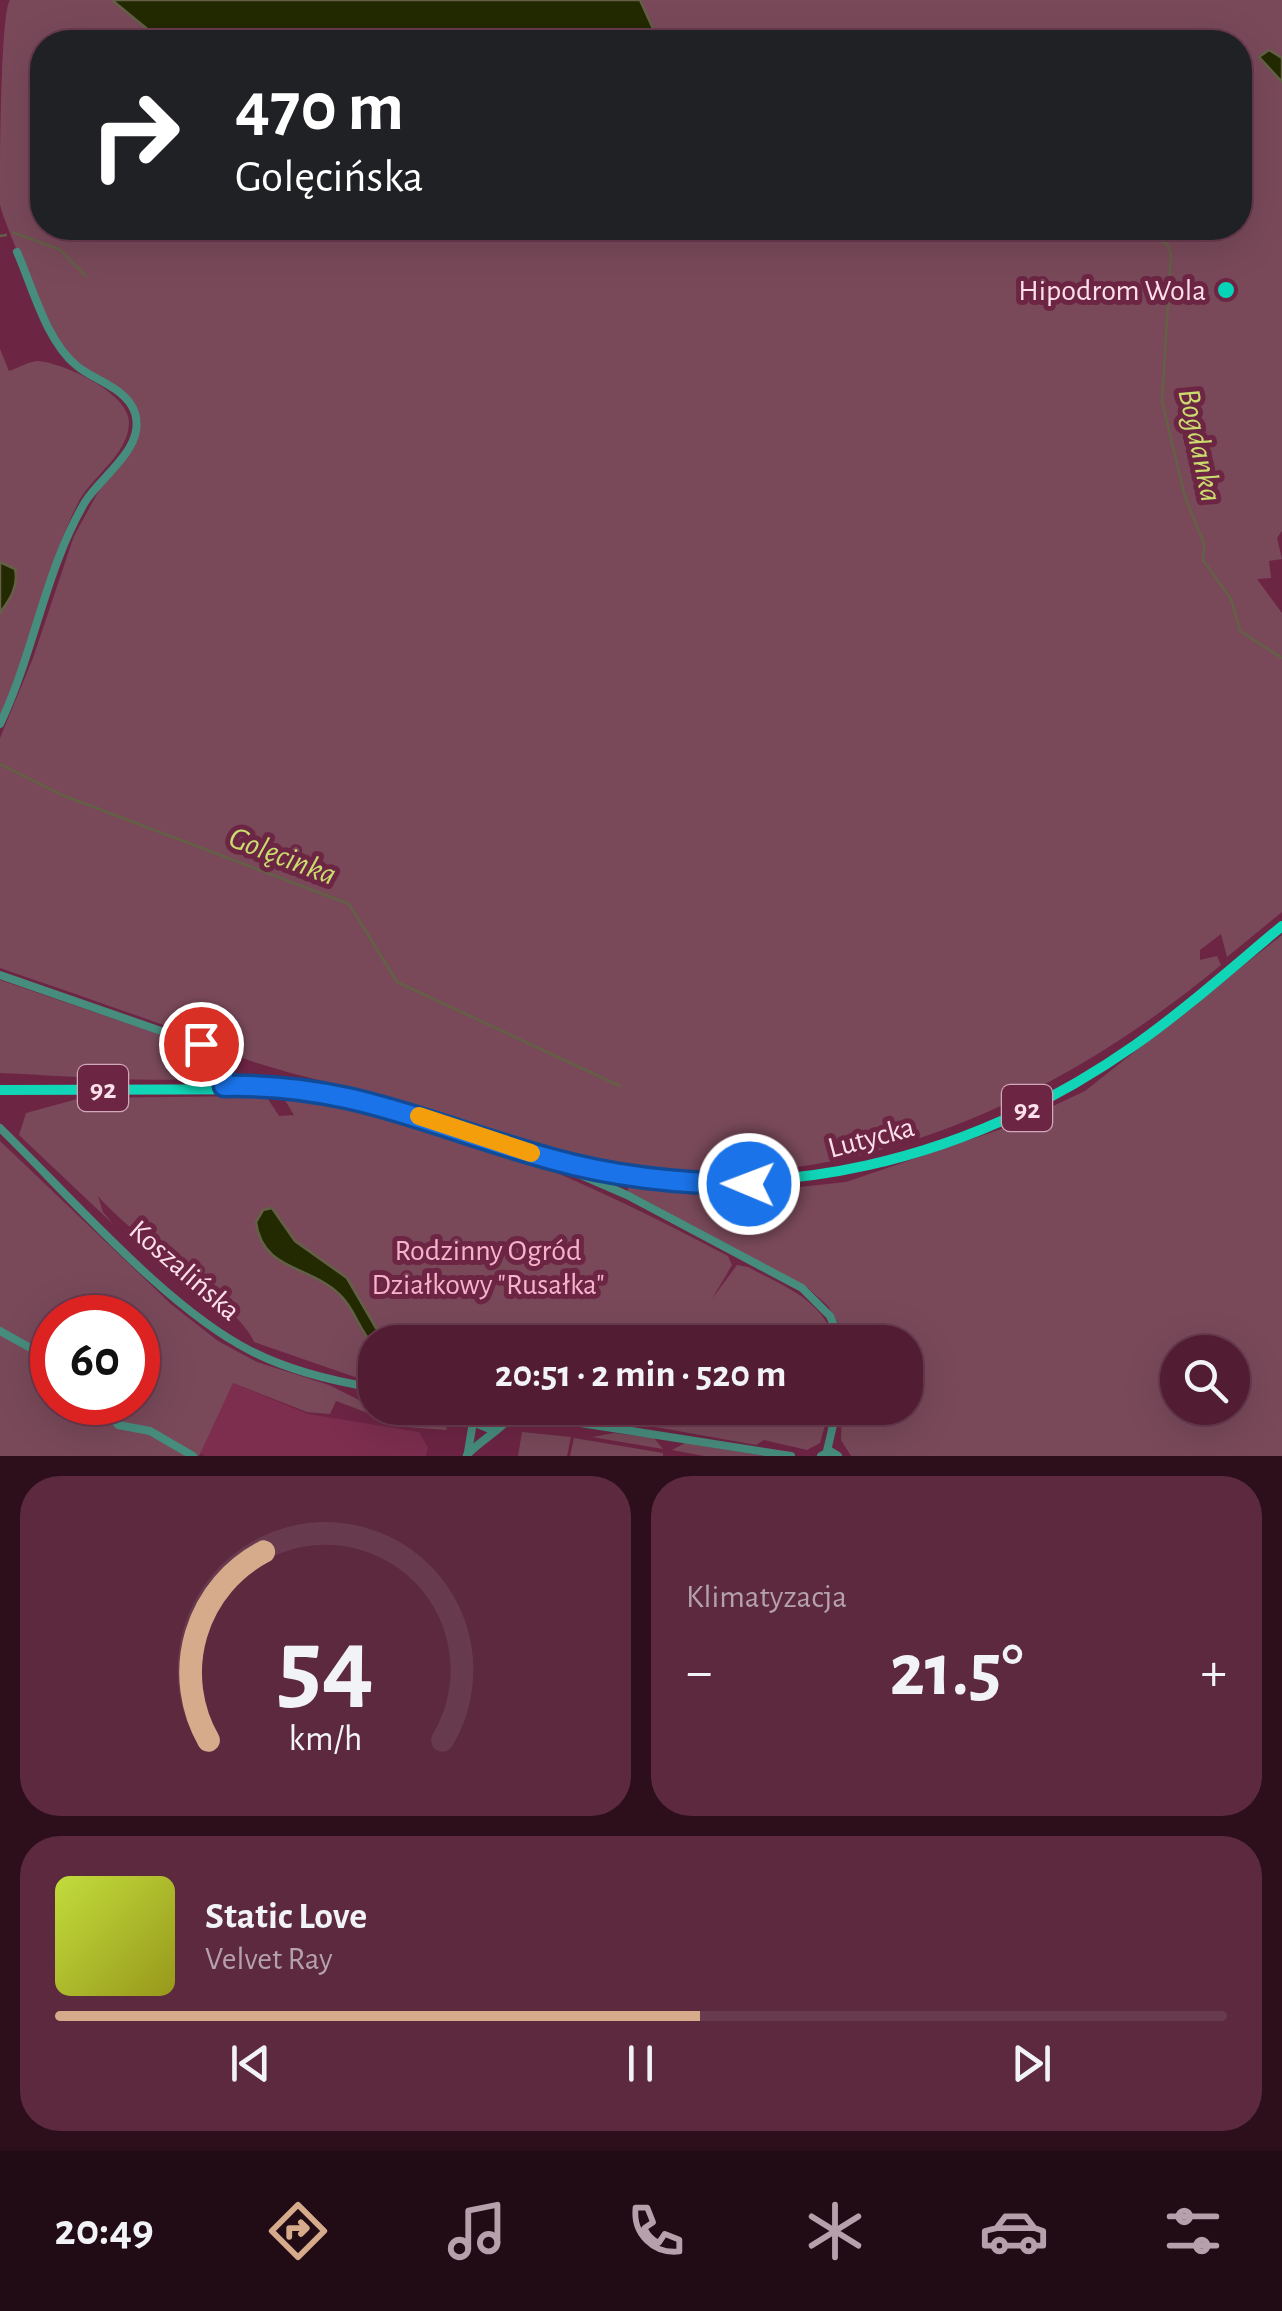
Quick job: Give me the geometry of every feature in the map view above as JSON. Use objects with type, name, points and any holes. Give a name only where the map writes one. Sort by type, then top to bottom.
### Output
[{"type":"main road","name":"Lutycka","points":[[0,1090],[224,1086],[339,1093],[528,1153],[624,1174],[730,1184],[796,1180],[875,1164],[962,1136],[1026,1108],[1110,1062],[1282,926]]},
{"type":"street","points":[[0,724],[78,514],[101,478],[124,455],[137,426],[134,411],[123,396],[69,359],[17,252]]},
{"type":"street","points":[[0,975],[206,1047],[221,1061],[224,1086]]},
{"type":"street","name":"Koszalińska","points":[[0,1128],[179,1300],[219,1332],[295,1370],[358,1384]]},
{"type":"street","points":[[528,1153],[627,1195],[808,1292],[834,1325]]},
{"type":"street","points":[[624,1174],[621,1186],[627,1195]]},
{"type":"street","points":[[0,1332],[30,1348]]},
{"type":"street","points":[[118,1425],[150,1431],[193,1456]]},
{"type":"street","points":[[466,1456],[469,1425]]},
{"type":"street","points":[[484,1425],[492,1430]]},
{"type":"street","points":[[466,1456],[501,1425]]},
{"type":"street","points":[[593,1425],[791,1456]]},
{"type":"street","points":[[830,1451],[835,1425]]},
{"type":"shaded area","points":[[112,0],[640,0],[654,30],[148,30]]},
{"type":"shaded area","points":[[1269,50],[1282,58],[1282,82],[1259,57]]},
{"type":"shaded area","points":[[0,562],[15,569],[16,581],[0,613]]},
{"type":"shaded area","points":[[272,1208],[295,1241],[347,1278],[374,1325],[360,1325],[350,1307],[328,1285],[267,1250],[256,1222],[263,1210]]},
{"type":"shaded area","points":[[233,1383],[308,1414],[419,1432],[428,1448],[426,1456],[205,1456],[198,1452]]},
{"type":"green space","points":[[10,0],[139,0],[171,30],[30,30],[30,240],[1252,240],[1252,30],[641,30],[625,0],[1282,0],[1282,531],[1277,538],[1282,559],[1269,561],[1271,578],[1257,579],[1282,613],[1282,912],[1227,957],[1221,934],[1200,950],[1200,960],[1217,956],[1221,965],[1152,1018],[1080,1065],[1004,1104],[926,1136],[844,1159],[761,1171],[675,1172],[564,1156],[401,1102],[248,1060],[200,1038],[0,968],[0,738],[33,658],[74,536],[102,485],[131,452],[141,421],[126,396],[81,365],[61,344],[3,214],[1,97]]},
{"type":"green space","points":[[0,349],[9,371],[38,361],[93,381],[118,401],[129,422],[123,445],[77,505],[0,716]]},
{"type":"green space","points":[[1282,935],[1282,1456],[851,1456],[841,1440],[841,1425],[923,1425],[923,1325],[839,1325],[828,1306],[808,1288],[628,1191],[628,1182],[753,1192],[846,1182],[1013,1125],[1085,1091]]},
{"type":"green space","points":[[0,980],[193,1046],[215,1063],[216,1074],[147,1080],[0,1073]]},
{"type":"green space","name":"Rodzinny Ogród Działkowy \"Rusałka\"","points":[[266,1096],[279,1116],[294,1115],[283,1097],[397,1116],[512,1154],[569,1178],[728,1256],[732,1265],[712,1299],[737,1265],[748,1267],[800,1296],[829,1325],[358,1325],[358,1378],[254,1342],[208,1291],[98,1196],[103,1212],[114,1225],[19,1135],[26,1113],[81,1098]]},
{"type":"green space","points":[[0,1141],[172,1305],[218,1341],[257,1362],[329,1385],[358,1400],[358,1409],[336,1401],[330,1414],[307,1412],[233,1383],[199,1456],[0,1456]]},
{"type":"green space","points":[[400,1425],[446,1425],[447,1430]]},
{"type":"green space","points":[[645,1425],[825,1425],[820,1443],[807,1450],[764,1440],[756,1445]]},
{"type":"green space","points":[[522,1432],[571,1437],[567,1456],[518,1456]]},
{"type":"green space","points":[[614,1433],[654,1438],[663,1449],[592,1437]]},
{"type":"green space","points":[[574,1438],[663,1453],[663,1456],[570,1456]]},
{"type":"green space","points":[[685,1443],[766,1456],[704,1456],[672,1450]]},
{"type":"waterway","points":[[14,233],[30,239]]},
{"type":"waterway","points":[[0,236],[6,235]]},
{"type":"waterway","points":[[34,240],[59,249],[86,276]]},
{"type":"waterway","name":"Bogdanka","points":[[1158,240],[1167,244],[1171,255],[1162,401],[1185,497],[1204,544],[1203,560],[1231,599],[1240,631],[1282,658]]},
{"type":"waterway","name":"Golęcinka","points":[[0,764],[62,795],[349,904],[397,982],[620,1086]]},
{"type":"slow traffic","points":[[419,1116],[531,1153]]},
{"type":"place","name":"Hipodrom Wola","points":[[1226,290]]},
{"type":"route","points":[[201,1044],[220,1058],[224,1086],[339,1093],[578,1166],[668,1180],[749,1184]]}]
